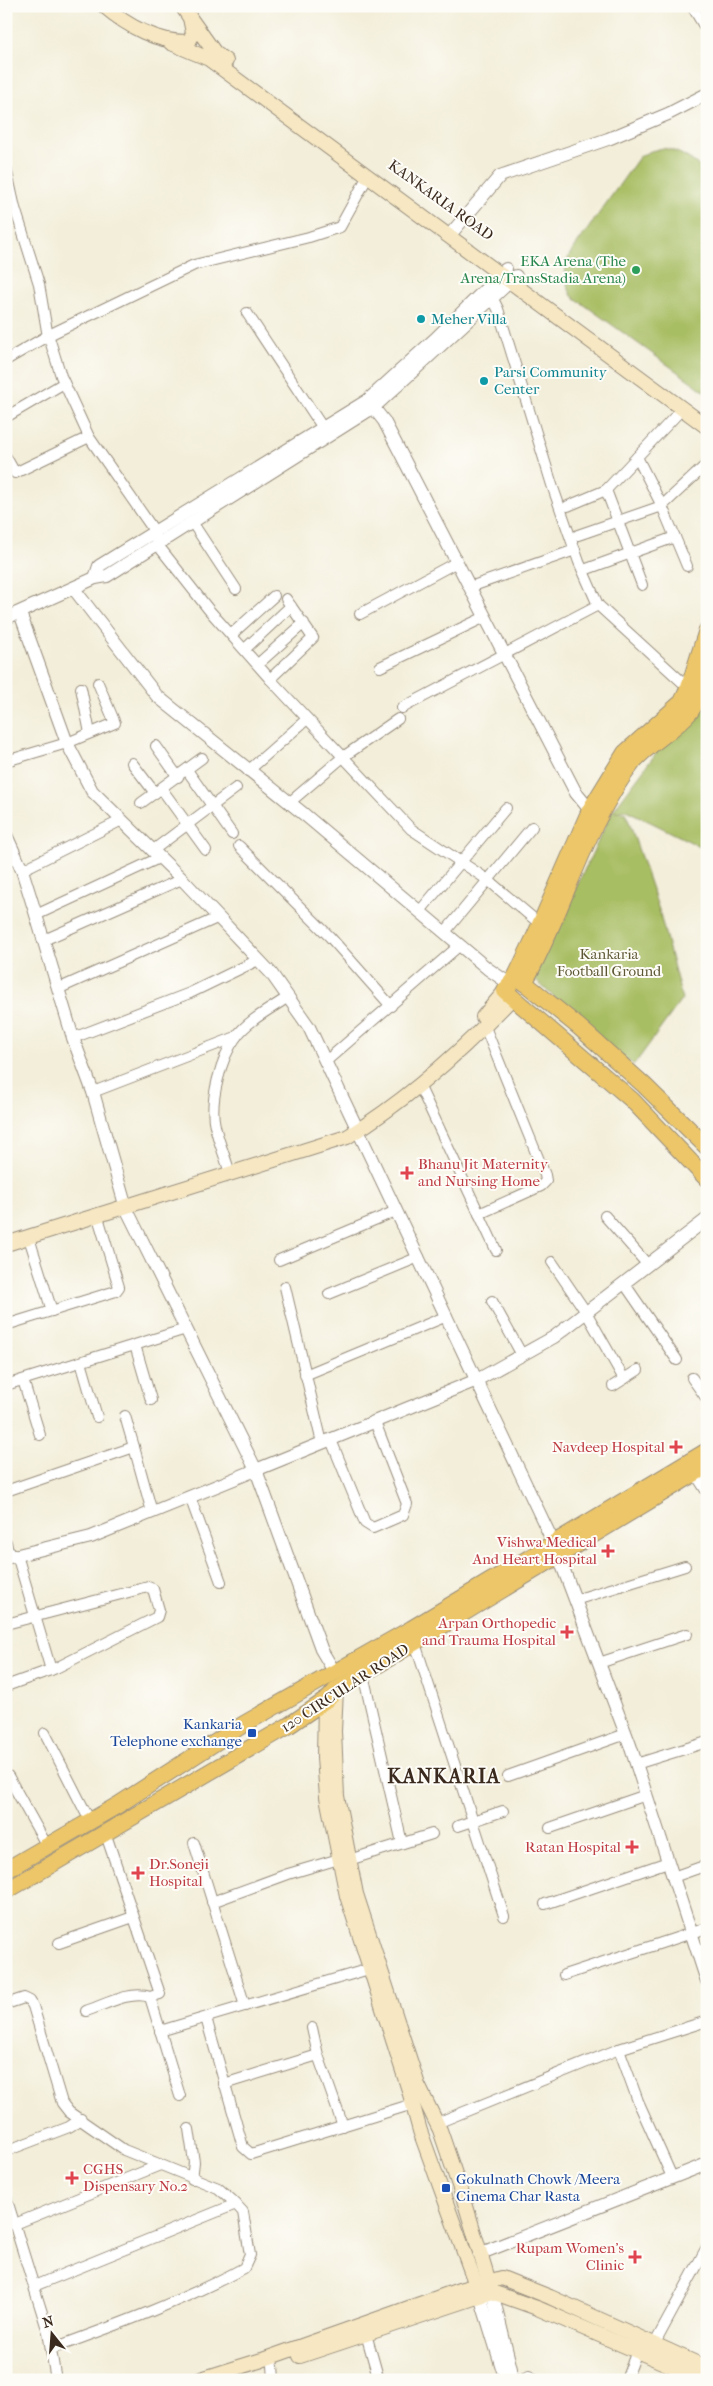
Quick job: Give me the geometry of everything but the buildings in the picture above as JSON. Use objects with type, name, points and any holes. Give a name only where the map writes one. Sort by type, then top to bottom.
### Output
[{"type":"main road","points":[[104,6],[122,22],[209,59],[368,176],[452,233],[707,427]]},
{"type":"main road","points":[[171,43],[189,42],[194,33],[186,12]]},
{"type":"main road","name":"KANKARIA ROAD","points":[[186,12],[215,54],[452,233]]},
{"type":"main road","points":[[508,275],[707,417]]},
{"type":"main road","points":[[6,1235],[126,1204],[346,1137],[370,1113],[442,1056],[514,986],[540,924],[595,813],[634,761],[690,712],[707,630]]},
{"type":"main road","points":[[694,692],[707,670]]},
{"type":"main road","points":[[6,1244],[98,1217],[126,1204],[228,1167],[356,1127],[419,1085],[484,1027],[546,941],[595,813]]},
{"type":"main road","points":[[514,986],[639,1080],[707,1147]]},
{"type":"main road","points":[[514,986],[632,1100],[707,1179]]},
{"type":"main road","name":"120 CIRCULAR ROAD","points":[[6,1892],[288,1726],[331,1695],[557,1551],[707,1451]]},
{"type":"main road","name":"120 CIRCULAR ROAD","points":[[7,1870],[118,1805],[244,1724],[701,1469]]},
{"type":"main road","points":[[329,1676],[337,1796],[347,1896],[420,2131],[441,2192],[484,2288]]},
{"type":"main road","points":[[344,1859],[418,2084],[437,2123],[465,2203],[479,2254],[484,2288]]},
{"type":"main road","points":[[198,2380],[273,2365],[366,2334],[484,2288],[502,2278],[550,2297],[707,2368]]},
{"type":"main road","points":[[229,2380],[248,2369],[484,2288],[537,2308],[704,2380]]},
{"type":"street","points":[[692,6],[707,31]]},
{"type":"street","points":[[452,233],[500,176],[608,139],[668,114],[707,94]]},
{"type":"street","points":[[6,168],[15,208],[39,284],[49,335],[64,383],[89,437],[156,538],[210,610],[270,679],[411,829],[488,880],[540,924]]},
{"type":"street","points":[[6,360],[49,335],[194,265],[309,237],[340,227],[368,176]]},
{"type":"street","points":[[156,538],[192,522],[371,403],[492,299],[508,275]]},
{"type":"street","points":[[6,618],[74,589],[94,578],[106,576],[156,538],[323,428],[371,403],[435,339],[508,275]]},
{"type":"street","points":[[492,299],[498,309],[552,485],[575,550],[598,605],[694,692]]},
{"type":"street","points":[[247,312],[323,428]]},
{"type":"street","points":[[6,417],[64,383]]},
{"type":"street","points":[[371,403],[384,421],[576,794],[595,813]]},
{"type":"street","points":[[568,506],[606,490],[682,409]]},
{"type":"street","points":[[6,457],[15,473],[89,437]]},
{"type":"street","points":[[637,457],[662,506],[688,566]]},
{"type":"street","points":[[578,536],[662,506],[707,464]]},
{"type":"street","points":[[606,490],[642,585]]},
{"type":"street","points":[[192,522],[236,590]]},
{"type":"street","points":[[584,570],[675,537]]},
{"type":"street","points":[[470,587],[575,550]]},
{"type":"street","points":[[360,614],[457,562]]},
{"type":"street","points":[[74,589],[157,696],[460,945],[514,986]]},
{"type":"street","points":[[232,634],[274,596]]},
{"type":"street","points":[[245,649],[289,602],[313,638],[270,679]]},
{"type":"street","points":[[402,708],[598,605]]},
{"type":"street","points":[[20,613],[67,742],[92,791],[155,855],[182,879],[271,973],[309,1027],[557,1551],[626,1734],[707,1981]]},
{"type":"street","points":[[380,667],[485,617]]},
{"type":"street","points":[[258,664],[304,623]]},
{"type":"street","points":[[6,761],[67,742],[114,723],[98,683]]},
{"type":"street","points":[[82,688],[90,733]]},
{"type":"street","points":[[248,771],[307,719]]},
{"type":"street","points":[[289,803],[344,757],[398,719]]},
{"type":"street","points":[[156,746],[178,777]]},
{"type":"street","points":[[141,804],[202,758]]},
{"type":"street","points":[[132,763],[187,825],[206,850]]},
{"type":"street","points":[[187,770],[232,834]]},
{"type":"street","points":[[36,915],[155,855],[187,825],[236,788]]},
{"type":"street","points":[[420,911],[506,808]]},
{"type":"street","points":[[22,870],[122,820]]},
{"type":"street","points":[[445,932],[532,827]]},
{"type":"street","points":[[6,834],[22,870],[60,988],[73,1038],[93,1092],[126,1204],[256,1470],[322,1651],[329,1676]]},
{"type":"street","points":[[239,846],[330,938],[391,1006]]},
{"type":"street","points":[[44,940],[182,879]]},
{"type":"street","points":[[60,988],[217,918]]},
{"type":"street","points":[[325,1062],[460,945]]},
{"type":"street","points":[[73,1038],[190,993],[258,960]]},
{"type":"street","points":[[228,1167],[214,1126],[213,1110],[216,1086],[225,1058],[236,1037],[252,1022],[288,997]]},
{"type":"street","points":[[478,1214],[541,1186],[546,1181],[484,1027]]},
{"type":"street","points":[[93,1092],[236,1037]]},
{"type":"street","points":[[419,1085],[496,1250]]},
{"type":"street","points":[[279,1260],[396,1211]]},
{"type":"street","points":[[605,1216],[647,1264]]},
{"type":"street","points":[[6,1325],[116,1290],[119,1287],[98,1217]]},
{"type":"street","points":[[12,1556],[91,1537],[477,1380],[554,1337],[707,1218]]},
{"type":"street","points":[[29,1238],[52,1310]]},
{"type":"street","points":[[329,1294],[419,1257]]},
{"type":"street","points":[[552,1262],[586,1312],[624,1379]]},
{"type":"street","points":[[624,1283],[677,1360]]},
{"type":"street","points":[[285,1287],[305,1375],[327,1441],[366,1523],[374,1528],[403,1515],[407,1504],[375,1422]]},
{"type":"street","points":[[492,1302],[522,1355]]},
{"type":"street","points":[[305,1375],[447,1316]]},
{"type":"street","points":[[6,1385],[186,1329]]},
{"type":"street","points":[[135,1345],[151,1400]]},
{"type":"street","points":[[81,1362],[97,1417]]},
{"type":"street","points":[[613,1386],[638,1370]]},
{"type":"street","points":[[692,1378],[707,1399]]},
{"type":"street","points":[[24,1380],[40,1435]]},
{"type":"street","points":[[125,1416],[152,1512]]},
{"type":"street","points":[[6,1492],[134,1447]]},
{"type":"street","points":[[701,1469],[707,1492]]},
{"type":"street","points":[[190,1497],[221,1582]]},
{"type":"street","points":[[6,1542],[8,1552],[12,1556],[36,1617],[51,1670]]},
{"type":"street","points":[[575,1600],[685,1566]]},
{"type":"street","points":[[6,1624],[148,1587],[153,1589],[159,1610],[157,1616],[51,1670],[6,1686]]},
{"type":"street","points":[[599,1663],[687,1634]]},
{"type":"street","points":[[415,1643],[504,1916]]},
{"type":"street","points":[[363,1674],[402,1843]]},
{"type":"street","points":[[45,1733],[90,1821]]},
{"type":"street","points":[[508,1776],[626,1734]]},
{"type":"street","points":[[636,1764],[707,1742]]},
{"type":"street","points":[[8,1776],[48,1846]]},
{"type":"street","points":[[550,1828],[646,1794]]},
{"type":"street","points":[[458,1826],[503,1811]]},
{"type":"street","points":[[86,2011],[132,1996],[142,1994],[150,1997],[160,1994],[105,1832]]},
{"type":"street","points":[[212,1902],[288,1874],[432,1834]]},
{"type":"street","points":[[194,1843],[245,2006]]},
{"type":"street","points":[[545,1904],[668,1862]]},
{"type":"street","points":[[673,1877],[707,1865]]},
{"type":"street","points":[[59,1943],[133,1917]]},
{"type":"street","points":[[564,1976],[707,1928]]},
{"type":"street","points":[[160,2031],[369,1969]]},
{"type":"street","points":[[150,1997],[180,2096]]},
{"type":"street","points":[[6,2004],[24,1998],[30,2001],[62,2102],[69,2112],[124,2150],[218,2188],[242,2212],[250,2255],[244,2268],[152,2311],[51,2350]]},
{"type":"street","points":[[206,2018],[243,2147],[251,2154],[413,2104]]},
{"type":"street","points":[[437,2123],[619,2050],[707,2021]]},
{"type":"street","points":[[312,2028],[318,2055],[343,2126]]},
{"type":"street","points":[[619,2050],[638,2101],[672,2177]]},
{"type":"street","points":[[224,2084],[318,2055]]},
{"type":"street","points":[[6,2151],[69,2127],[81,2119]]},
{"type":"street","points":[[189,2129],[194,2162],[192,2179]]},
{"type":"street","points":[[479,2254],[707,2164]]},
{"type":"street","points":[[15,2224],[160,2165]]},
{"type":"street","points":[[6,2197],[34,2286],[51,2350],[56,2380]]},
{"type":"street","points":[[34,2286],[236,2204]]},
{"type":"street","points":[[654,2345],[707,2248]]},
{"type":"street","points":[[484,2288],[511,2369],[512,2378],[529,2376],[537,2380]]},
{"type":"street","points":[[366,2334],[379,2380]]},
{"type":"street","points":[[626,2380],[637,2352]]},
{"type":"street","points":[[273,2365],[274,2380]]},
{"type":"green space","name":"EKA Arena (The Arena/TransStadia Arena)","points":[[663,148],[687,157],[707,174],[707,393],[572,296],[566,280],[565,270],[570,254],[640,156]]},
{"type":"green space","name":"Kankaria Football Ground","points":[[707,677],[707,698],[702,698],[707,700],[707,850],[626,810],[615,812],[626,813],[659,910],[682,999],[634,1065],[614,1051],[533,978],[612,812],[698,697]]},
{"type":"place","name":"EKA Arena (The Arena/TransStadia Arena)","points":[[636,270]]},
{"type":"place","name":"Meher Villa","points":[[421,319]]},
{"type":"place","name":"Parsi Community Center","points":[[484,381]]},
{"type":"place","name":"Bhanu Jit Maternity and Nursing Home","points":[[407,1173]]},
{"type":"place","name":"Navdeep Hospital","points":[[676,1447]]},
{"type":"place","name":"Vishwa Medical And Heart Hospital","points":[[608,1551]]},
{"type":"place","name":"Arpan Orthopedic and Trauma Hospital","points":[[567,1632]]},
{"type":"place","name":"Kankaria Telephone exchange","points":[[252,1733]]},
{"type":"place","name":"Ratan Hospital","points":[[632,1847]]},
{"type":"place","name":"Dr.Soneji Hospital","points":[[138,1873]]},
{"type":"place","name":"CGHS Dispensary No.2","points":[[72,2178]]},
{"type":"place","name":"Gokulnath Chowk /Meera Cinema Char Rasta","points":[[446,2188]]},
{"type":"place","name":"Rupam Women's Clinic","points":[[635,2257]]},
{"type":"district","name":"KANKARIA","points":[[444,1776]]}]
